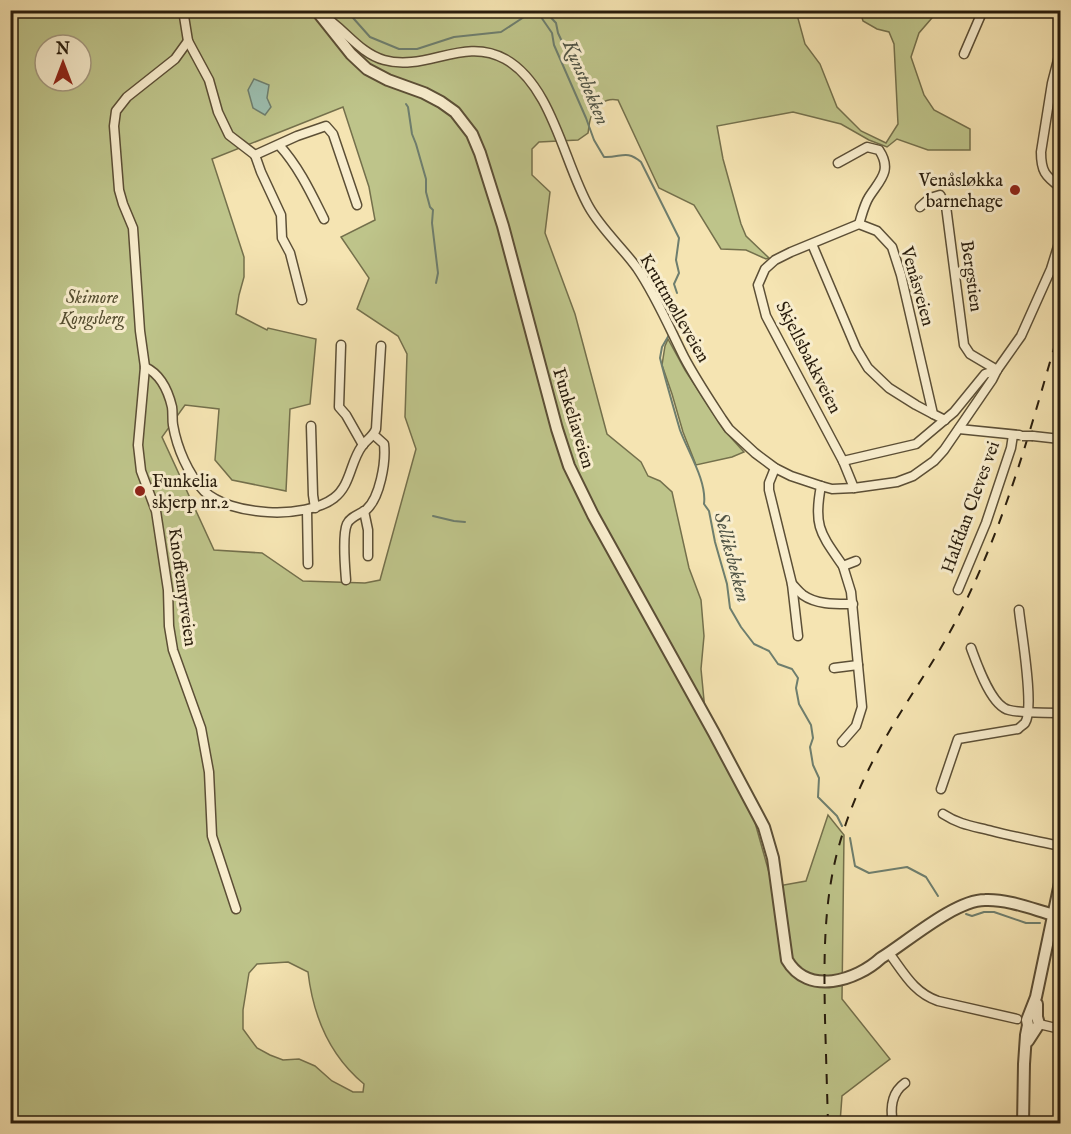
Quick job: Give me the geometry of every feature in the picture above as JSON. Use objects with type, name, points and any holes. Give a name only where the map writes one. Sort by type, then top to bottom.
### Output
[{"type":"street","points":[[183,10],[188,41],[209,80],[218,112],[229,135],[255,155],[281,215],[282,238],[290,253],[302,300]]},
{"type":"street","points":[[964,54],[983,10]]},
{"type":"street","name":"Kruttmølleveien","points":[[318,12],[333,21],[369,54],[386,61],[418,61],[478,50],[499,56],[519,69],[534,86],[544,105],[588,206],[637,269],[668,321],[684,356],[722,419],[729,429],[775,468],[791,476],[832,489],[897,482],[913,476],[934,461],[959,429],[997,370]]},
{"type":"street","name":"Funkeliaveien","points":[[318,12],[351,54],[367,69],[441,102],[455,112],[472,134],[503,226],[569,466],[764,827],[773,858],[787,948],[796,963],[802,969],[820,975],[846,972],[885,956],[951,911],[976,900],[998,901],[1054,915]]},
{"type":"street","name":"Knoffemyrveien","points":[[188,41],[175,60],[126,97],[116,111],[114,126],[119,190],[133,228],[140,331],[145,367],[138,445],[141,471],[156,511],[168,590],[173,650],[201,728],[208,772],[212,836],[236,909]]},
{"type":"street","points":[[1060,52],[1052,83],[1041,163],[1044,173],[1060,187]]},
{"type":"street","points":[[255,155],[326,126],[333,134],[357,206]]},
{"type":"street","points":[[279,145],[299,171],[324,219]]},
{"type":"street","points":[[838,163],[867,147],[879,150],[882,154],[885,164],[883,179],[867,199],[859,224]]},
{"type":"street","name":"Bergstien","points":[[920,207],[930,198],[940,195],[946,206],[964,345],[970,354],[997,370]]},
{"type":"street","name":"Skjellsbakkveien","points":[[854,488],[843,461],[766,316],[759,285],[765,269],[775,260],[859,224]]},
{"type":"street","name":"Venåsveien","points":[[859,224],[877,231],[892,247],[901,275],[933,414]]},
{"type":"street","points":[[843,461],[916,444],[960,406],[985,374],[997,370],[1021,336],[1051,269],[1060,240]]},
{"type":"street","points":[[812,244],[856,348],[868,368],[889,388],[945,420]]},
{"type":"street","points":[[341,345],[339,407],[363,444]]},
{"type":"street","points":[[145,367],[154,371],[164,384],[172,406],[173,425],[178,445],[190,473],[205,492],[229,505],[266,513],[311,509],[336,497],[344,487],[363,444],[374,435],[381,346]]},
{"type":"street","points":[[308,564],[313,495],[311,426]]},
{"type":"street","points":[[959,429],[1056,438]]},
{"type":"street","points":[[346,580],[347,524],[372,502],[384,461],[384,444],[374,435]]},
{"type":"street","name":"Halfdan Cleves vei","points":[[958,590],[986,523],[1011,448],[1018,435]]},
{"type":"street","points":[[775,468],[769,483],[769,490],[792,584],[798,636]]},
{"type":"street","points":[[820,486],[817,505],[818,524],[823,537],[843,566],[853,604],[861,712],[856,726],[842,742]]},
{"type":"street","points":[[364,511],[368,530],[368,556]]},
{"type":"street","points":[[843,566],[856,561]]},
{"type":"street","points":[[792,584],[803,596],[816,601],[853,604]]},
{"type":"street","points":[[941,789],[958,739],[1018,729],[1025,723],[1029,712],[1019,610]]},
{"type":"street","points":[[971,648],[996,702],[1007,710],[1060,713]]},
{"type":"street","points":[[834,668],[858,665]]},
{"type":"street","points":[[943,814],[969,826],[1060,846]]},
{"type":"street","points":[[1023,1124],[1026,1035],[1034,1022],[1036,997],[1060,883]]},
{"type":"street","points":[[885,956],[926,997],[1017,1019]]},
{"type":"street","points":[[1034,1022],[1060,1029]]},
{"type":"street","points":[[893,1124],[892,1101],[896,1091],[905,1083]]},
{"type":"green space","name":"Skimore Kongsberg","points":[[10,11],[796,11],[805,44],[820,64],[837,107],[861,131],[886,143],[898,124],[894,44],[889,32],[877,29],[863,21],[860,11],[938,11],[919,33],[911,57],[924,95],[934,110],[970,129],[970,150],[928,150],[897,139],[887,147],[841,124],[793,112],[717,126],[723,159],[741,224],[746,236],[769,258],[766,259],[746,250],[721,249],[694,205],[659,188],[618,100],[605,101],[595,109],[588,133],[578,140],[539,142],[532,149],[532,175],[550,192],[545,233],[575,314],[607,434],[641,462],[648,476],[660,481],[672,492],[689,568],[701,600],[704,636],[701,669],[706,721],[749,801],[773,887],[806,881],[828,815],[844,835],[842,999],[890,1059],[842,1096],[840,1123],[11,1123]],"holes":[[[343,107],[369,187],[375,220],[341,237],[369,278],[357,309],[398,336],[407,354],[405,417],[416,449],[380,580],[365,583],[303,581],[262,553],[214,550],[162,437],[185,405],[219,409],[215,460],[232,480],[286,491],[290,409],[310,404],[316,339],[268,328],[267,330],[236,314],[244,277],[244,257],[212,159]],[[288,962],[308,972],[314,1004],[325,1034],[342,1061],[364,1084],[363,1092],[353,1092],[332,1081],[315,1066],[299,1059],[283,1060],[270,1055],[257,1048],[243,1029],[243,1010],[249,973],[257,964]]]},
{"type":"green space","points":[[668,339],[724,430],[744,452],[696,465],[662,365]]},
{"type":"shaded area","points":[[254,79],[269,85],[267,98],[271,107],[265,115],[253,108],[248,90]]},
{"type":"waterway","name":"Kunstbekken","points":[[346,10],[370,37],[399,49],[417,49],[454,37],[501,32],[524,17],[532,15],[541,17],[552,33],[554,45],[594,140],[604,157],[627,155],[641,162],[679,238],[676,260],[679,273],[674,284],[677,293]]},
{"type":"waterway","points":[[544,10],[556,23],[565,48],[580,58],[580,62],[576,65]]},
{"type":"waterway","points":[[406,104],[412,134],[426,179],[426,192],[433,210],[432,223],[438,273],[436,283]]},
{"type":"waterway","name":"Selliksbekken","points":[[669,335],[662,347],[660,358],[680,430],[703,486],[704,504],[709,511],[727,584],[730,608],[754,644],[769,651],[778,664],[792,669],[798,678],[796,688],[799,704],[811,725],[813,738],[810,747],[813,765],[819,778],[818,797],[837,816],[842,826]]},
{"type":"waterway","points":[[433,516],[465,522]]},
{"type":"waterway","name":"Selliksbekken","points":[[850,838],[855,866],[869,873],[907,867],[926,877],[938,896]]},
{"type":"waterway","name":"Selliksbekken","points":[[966,914],[972,916],[994,912],[1026,923],[1040,923]]},
{"type":"railway","points":[[828,1124],[825,936],[829,894],[837,853],[853,804],[875,757],[960,613],[991,544],[1017,472],[1060,327]]},
{"type":"place","name":"Venåsløkka barnehage","points":[[1015,190]]},
{"type":"place","name":"Funkelia skjerp nr.2","points":[[140,491]]}]
